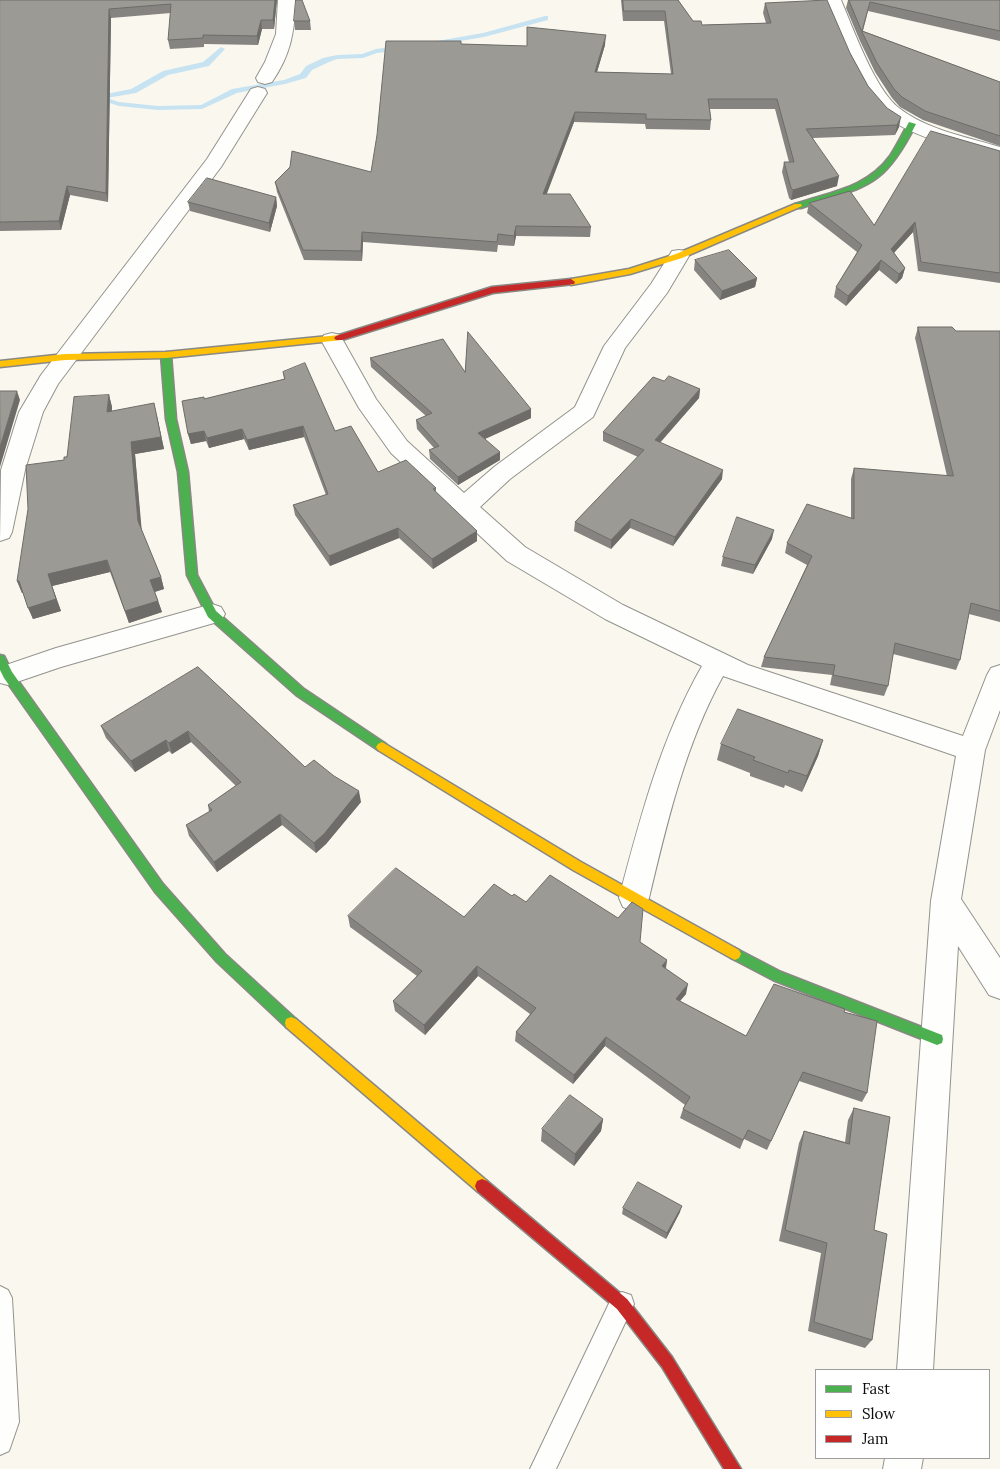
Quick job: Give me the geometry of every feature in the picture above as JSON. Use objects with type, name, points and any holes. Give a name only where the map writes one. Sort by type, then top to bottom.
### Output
[{"type":"street","points":[[0,532],[13,470],[11,444],[65,357],[234,134],[274,62],[285,34],[287,0]]},
{"type":"street","points":[[832,0],[860,62],[876,92],[890,110],[912,124],[1000,153]]},
{"type":"street","points":[[0,364],[65,357],[166,355],[332,340],[492,290],[564,283],[630,271],[679,256],[812,201],[841,194],[882,174],[897,154],[912,124]]},
{"type":"street","points":[[464,507],[502,473],[585,411],[599,378],[616,346],[659,288],[679,256]]},
{"type":"street","points":[[332,340],[367,403],[399,447],[516,554],[614,612],[739,672],[971,750]]},
{"type":"street","points":[[166,355],[171,419],[183,472],[192,575],[212,614],[300,692],[376,744],[577,866],[777,976],[937,1039]]},
{"type":"street","points":[[212,614],[56,658],[4,667],[159,888],[221,958],[298,1030],[622,1304],[667,1362],[733,1469]]},
{"type":"street","points":[[634,898],[659,799],[676,751],[708,679],[718,662]]},
{"type":"street","points":[[915,1369],[946,901],[971,750],[1000,675]]},
{"type":"street","points":[[946,901],[1000,985]]},
{"type":"lane","points":[[0,1298],[6,1422],[0,1442]]},
{"type":"lane","points":[[543,1469],[622,1304]]},
{"type":"building","points":[[0,0],[275,0],[273,20],[261,20],[257,36],[203,35],[203,38],[168,40],[171,4],[109,9],[106,193],[67,186],[59,221],[0,222]]},
{"type":"building","points":[[296,0],[302,0],[310,21],[294,21]]},
{"type":"building","points":[[623,0],[678,0],[693,21],[701,21],[702,25],[771,23],[765,3],[827,0],[850,53],[868,86],[887,108],[901,117],[897,125],[806,129],[839,176],[793,190],[784,162],[794,162],[777,99],[708,99],[711,120],[646,119],[646,114],[575,112],[543,194],[570,194],[591,227],[516,226],[514,236],[498,234],[497,242],[362,232],[361,251],[303,250],[275,182],[290,167],[292,151],[371,172],[377,135],[386,41],[461,41],[461,44],[527,46],[527,27],[606,35],[595,72],[673,74],[665,11],[624,11]]},
{"type":"building","points":[[849,0],[1000,0],[1000,31],[870,2],[862,31],[1000,82],[1000,136],[925,111],[902,97],[894,89],[877,63],[862,32]]},
{"type":"building","points":[[931,131],[1000,151],[1000,273],[921,262],[915,222],[891,249],[905,268],[899,274],[881,260],[848,296],[836,287],[862,245],[809,203],[850,191],[874,225]]},
{"type":"building","points":[[207,178],[276,197],[269,223],[188,202]]},
{"type":"building","points":[[729,250],[757,278],[722,291],[695,260]]},
{"type":"building","points":[[918,327],[952,327],[956,331],[1000,331],[1000,611],[971,603],[960,660],[895,643],[888,686],[833,675],[835,665],[764,657],[812,556],[787,543],[807,504],[854,519],[854,468],[953,476]]},
{"type":"building","points":[[468,332],[531,409],[478,433],[500,452],[458,477],[429,450],[439,446],[416,420],[432,413],[370,358],[443,339],[465,372]]},
{"type":"building","points":[[305,363],[335,431],[351,426],[378,472],[406,460],[477,531],[432,559],[398,528],[329,556],[293,505],[328,494],[303,426],[247,440],[242,429],[207,438],[204,431],[188,434],[182,401],[204,397],[204,399],[285,379],[283,372]]},
{"type":"building","points":[[669,376],[700,389],[655,440],[723,470],[675,537],[631,519],[611,540],[575,522],[644,450],[603,432],[653,377],[664,381]]},
{"type":"building","points":[[0,391],[17,391],[0,447]]},
{"type":"building","points":[[109,395],[107,412],[154,403],[161,437],[131,442],[138,521],[161,577],[150,580],[158,601],[125,611],[107,560],[48,574],[56,599],[28,608],[19,581],[17,581],[28,509],[26,465],[64,460],[64,457],[67,457],[74,397]]},
{"type":"building","points":[[737,517],[774,530],[755,565],[723,557]]},
{"type":"building","points":[[198,667],[305,767],[314,760],[334,776],[359,791],[324,834],[314,843],[280,814],[214,862],[186,825],[212,810],[208,805],[241,782],[188,731],[169,743],[166,740],[131,761],[101,726]]},
{"type":"building","points":[[738,709],[823,740],[807,776],[789,770],[788,773],[753,760],[755,757],[721,744]]},
{"type":"building","points":[[396,868],[464,917],[494,884],[512,896],[514,894],[526,902],[550,875],[618,918],[632,902],[643,909],[640,942],[667,960],[662,966],[688,984],[676,999],[746,1036],[774,984],[845,1009],[844,1012],[877,1021],[867,1093],[803,1072],[771,1141],[748,1130],[743,1140],[683,1109],[690,1097],[606,1037],[574,1075],[516,1032],[536,1008],[477,966],[424,1025],[393,1001],[422,971],[348,916]]},
{"type":"building","points":[[570,1095],[603,1119],[575,1154],[542,1129]]},
{"type":"building","points":[[854,1108],[890,1117],[874,1230],[887,1234],[872,1340],[814,1322],[827,1243],[785,1230],[804,1131],[849,1144]]},
{"type":"building","points":[[638,1182],[682,1206],[667,1233],[623,1208]]},
{"type":"waterway","points":[[437,43],[484,35],[545,18]]},
{"type":"waterway","points":[[97,98],[119,104],[158,108],[202,107],[235,91],[285,82],[303,76],[309,68],[326,60],[337,57],[363,56],[376,51],[399,48]]},
{"type":"waterway","points":[[101,97],[133,91],[166,73],[206,64],[221,49]]},
{"type":"traffic: fast","points":[[798,206],[853,189],[876,176],[892,159],[912,124]]},
{"type":"traffic: fast","points":[[166,355],[171,419],[183,472],[192,575],[212,614],[300,692],[382,747]]},
{"type":"traffic: fast","points":[[0,659],[8,675],[159,888],[221,958],[291,1023]]},
{"type":"traffic: fast","points":[[735,954],[777,976],[937,1039]]},
{"type":"traffic: slow","points":[[571,282],[630,271],[679,256],[798,206]]},
{"type":"traffic: slow","points":[[0,364],[65,357],[166,355],[339,338]]},
{"type":"traffic: slow","points":[[382,747],[577,866],[735,954]]},
{"type":"traffic: slow","points":[[291,1023],[482,1186]]},
{"type":"traffic: jam","points":[[339,338],[492,290],[571,282]]},
{"type":"traffic: jam","points":[[482,1186],[622,1304],[667,1362],[733,1469]]}]
